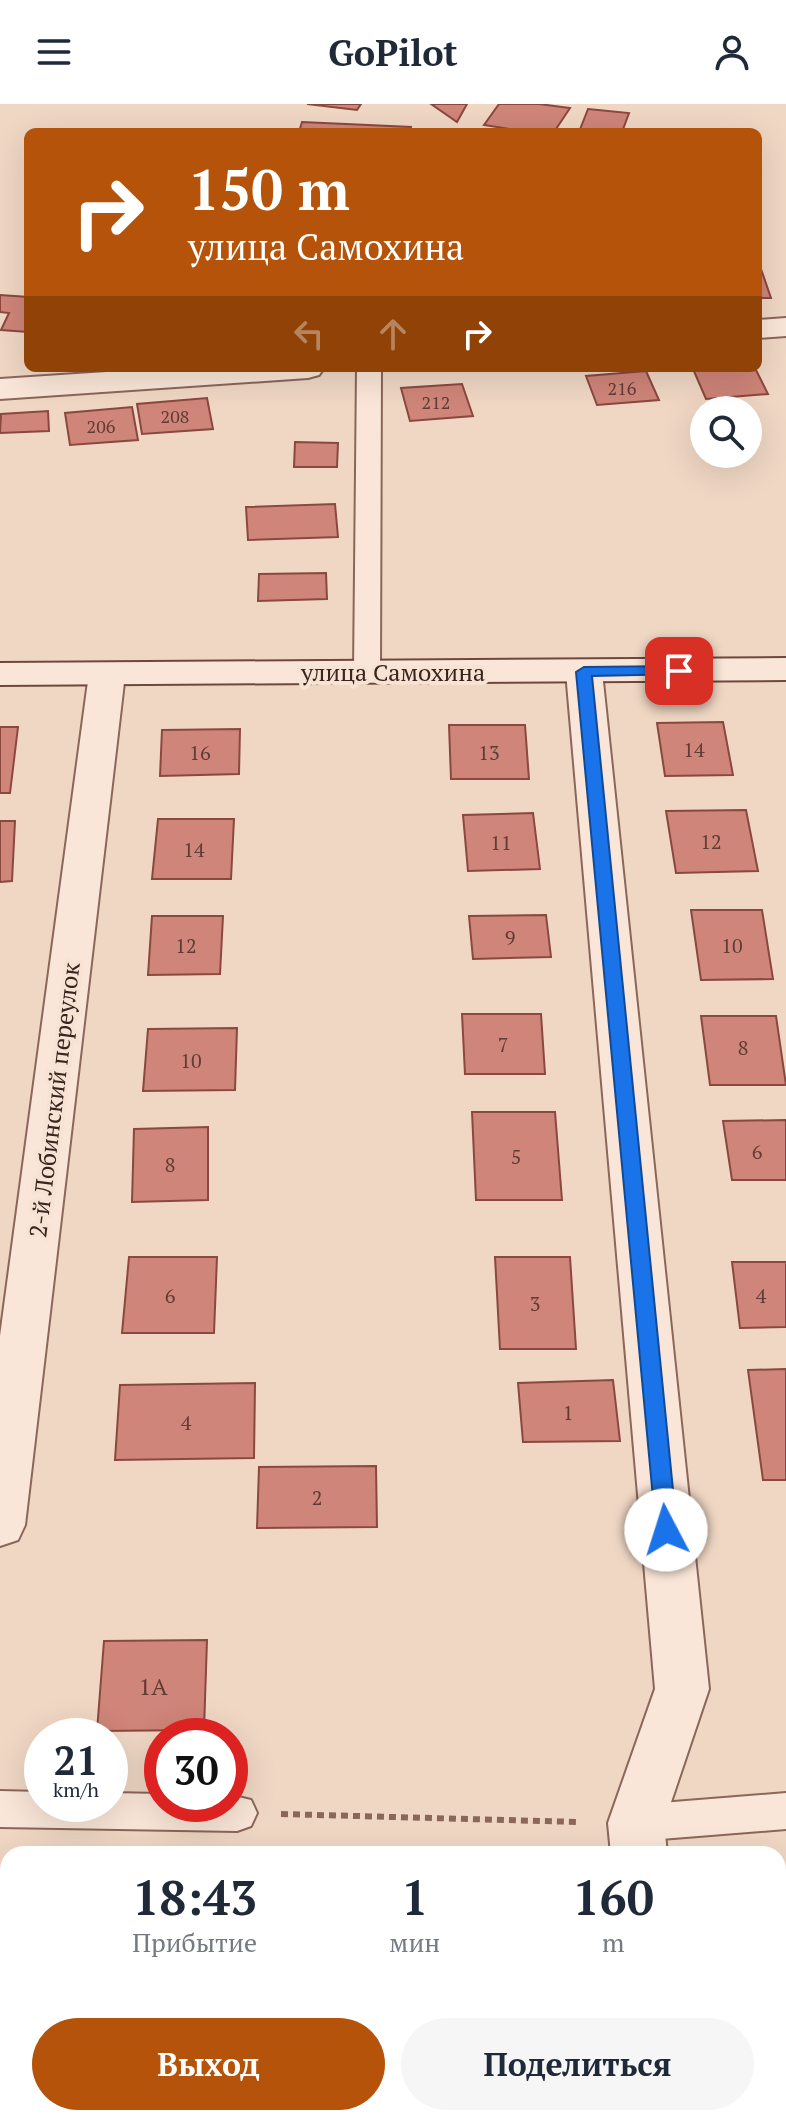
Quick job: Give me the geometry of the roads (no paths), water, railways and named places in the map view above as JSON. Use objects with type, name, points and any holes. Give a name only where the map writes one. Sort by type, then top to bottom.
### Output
[{"type":"street","points":[[762,329],[786,327]]},
{"type":"street","points":[[0,389],[249,372]]},
{"type":"street","name":"улица Самохина","points":[[0,674],[786,669]]},
{"type":"street","points":[[584,672],[682,1689],[637,1839]]},
{"type":"street","name":"2-й Лобинский переулок","points":[[0,1525],[107,674]]},
{"type":"lane","points":[[367,672],[369,372]]},
{"type":"lane","points":[[0,1809],[144,1811]]},
{"type":"lane","points":[[637,1839],[786,1811]]}]
